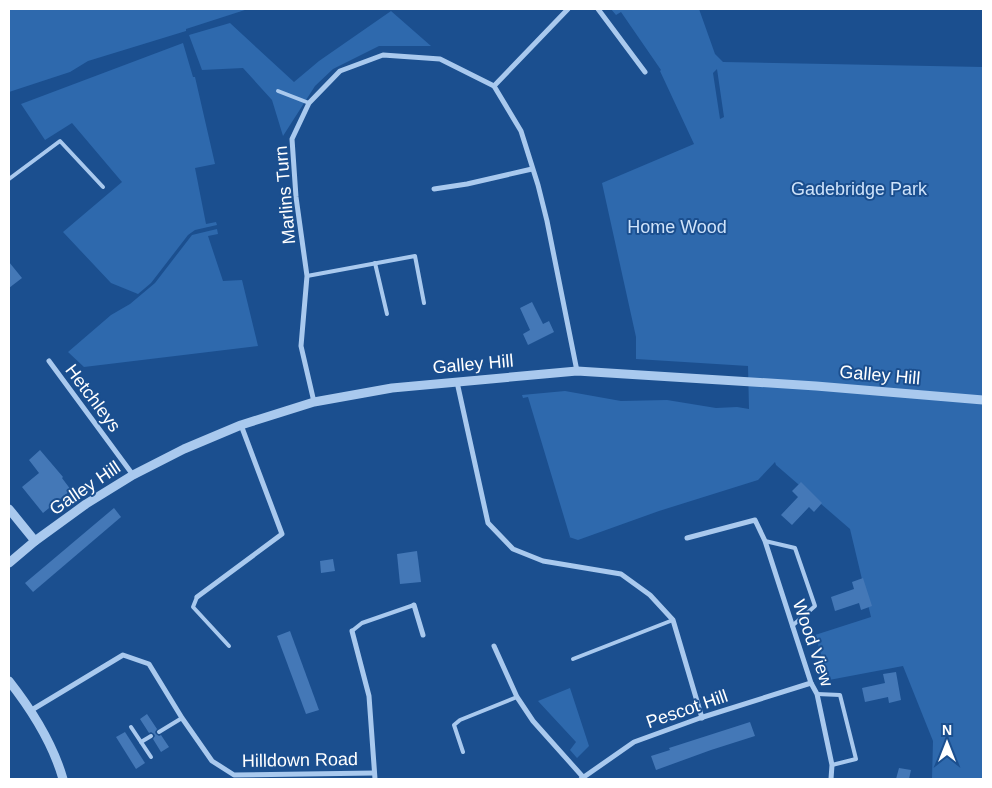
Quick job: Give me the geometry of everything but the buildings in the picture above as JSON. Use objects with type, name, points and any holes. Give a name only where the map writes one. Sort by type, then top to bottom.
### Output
[{"type":"street","points":[[568,9],[494,86],[521,131],[538,185],[577,371]]},
{"type":"street","points":[[598,9],[645,72]]},
{"type":"street","name":"Marlins Turn","points":[[314,402],[301,346],[307,276],[296,197],[292,139],[309,103],[340,71],[383,55],[440,59],[494,86]]},
{"type":"street","points":[[434,188],[467,184],[532,169]]},
{"type":"street","name":"Hetchleys","points":[[49,361],[133,475]]},
{"type":"street","name":"Galley Hill","points":[[9,563],[35,541],[86,504],[133,475],[184,448],[241,425],[314,402],[392,388],[577,371],[816,386],[983,400]]},
{"type":"street","points":[[457,381],[488,523],[513,548],[543,561],[621,574],[650,595],[674,620],[702,718]]},
{"type":"street","points":[[196,597],[282,534],[241,425]]},
{"type":"street","points":[[9,509],[35,541]]},
{"type":"street","name":"Wood View","points":[[687,538],[755,520],[765,541],[811,683],[817,694],[832,765],[831,779]]},
{"type":"street","points":[[414,605],[423,635]]},
{"type":"street","points":[[352,631],[369,696],[375,779]]},
{"type":"street","points":[[494,646],[518,697],[533,721],[582,778]]},
{"type":"street","name":"Hilldown Road","points":[[30,710],[123,655],[149,664],[212,762],[234,775],[374,773]]},
{"type":"street","points":[[9,683],[30,710],[58,762],[63,779]]},
{"type":"street","name":"Pescot Hill","points":[[582,778],[634,742],[811,683]]},
{"type":"lane","points":[[278,91],[309,103]]},
{"type":"lane","points":[[9,179],[60,141],[103,187]]},
{"type":"lane","points":[[307,276],[415,256],[424,303]]},
{"type":"lane","points":[[376,263],[387,314]]},
{"type":"lane","points":[[765,541],[795,548],[814,606],[792,627]]},
{"type":"lane","points":[[196,597],[193,606],[228,646]]},
{"type":"lane","points":[[352,631],[362,623],[414,605]]},
{"type":"lane","points":[[573,659],[674,620]]},
{"type":"lane","points":[[817,694],[840,695],[856,759],[832,765]]},
{"type":"lane","points":[[463,752],[454,725],[460,720],[518,697]]},
{"type":"lane","points":[[159,732],[182,718]]},
{"type":"lane","points":[[131,727],[151,757]]},
{"type":"lane","points":[[141,742],[151,736]]},
{"type":"green space","points":[[9,9],[248,9],[186,29],[186,31],[88,61],[70,72],[9,92]]},
{"type":"green space","name":"Gadebridge Park","points":[[611,9],[699,9],[715,54],[723,62],[983,67],[983,779],[932,779],[933,741],[903,666],[829,680],[815,635],[871,617],[850,529],[776,465],[775,462],[758,480],[659,511],[578,540],[569,537],[528,397],[523,398],[522,395],[565,391],[621,401],[667,400],[716,408],[737,407],[749,409],[748,366],[636,359],[636,337],[602,183],[694,144],[661,70],[621,12],[616,15]],"holes":[[[717,69],[724,117],[720,119],[713,73]]]},
{"type":"green space","points":[[391,11],[431,46],[379,46],[333,69],[315,86],[283,136],[272,100],[243,68],[202,70],[189,35],[230,23],[294,82],[319,61]]},
{"type":"green space","points":[[183,43],[193,77],[195,77],[215,164],[195,168],[206,224],[216,222],[217,225],[195,230],[188,235],[151,283],[138,294],[111,283],[63,232],[122,182],[72,123],[45,140],[21,104]]},
{"type":"green space","points":[[217,229],[218,234],[208,236],[223,281],[242,280],[258,346],[84,367],[68,352],[111,315],[130,304],[155,283],[192,235]]},
{"type":"green space","points":[[570,688],[589,746],[577,758],[570,750],[576,742],[538,701]]},
{"type":"park label","name":"Home Wood","points":[[677,227]]}]
